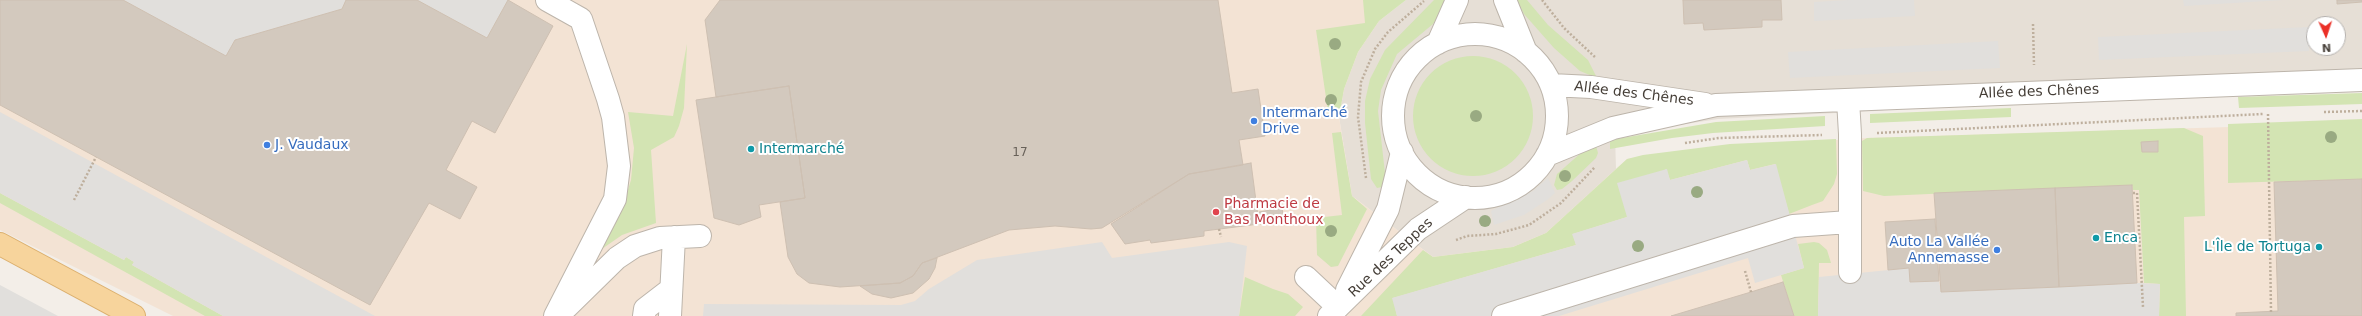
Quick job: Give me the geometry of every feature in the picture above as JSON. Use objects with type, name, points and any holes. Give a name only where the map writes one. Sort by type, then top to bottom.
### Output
[{"type":"main road","points":[[0,244],[134,316]]},
{"type":"street","points":[[547,0],[581,19],[613,117],[619,166],[618,192],[556,316]]},
{"type":"street","points":[[1438,43],[1457,0]]},
{"type":"street","points":[[1505,0],[1526,52]]},
{"type":"street","points":[[1474,34],[1493,36],[1510,42],[1526,52],[1541,66],[1552,85],[1557,108],[1556,133],[1547,155],[1532,175],[1513,189],[1490,196],[1466,197],[1446,192],[1428,183],[1413,169],[1402,152],[1394,132],[1393,110],[1397,90],[1407,71],[1421,54],[1438,43],[1456,36],[1474,34]]},
{"type":"street","name":"Allée des Chênes","points":[[1552,85],[1591,87],[1716,105],[2362,80]]},
{"type":"street","points":[[1848,100],[1850,134],[1848,222],[1850,272]]},
{"type":"street","name":"Allée des Chênes","points":[[1547,155],[1613,128],[1716,105]]},
{"type":"street","name":"Rue des Teppes","points":[[1333,312],[1388,209],[1402,152]]},
{"type":"street","name":"Rue des Teppes","points":[[1333,312],[1418,229],[1466,197]]},
{"type":"street","points":[[1503,316],[1793,226],[1848,222]]},
{"type":"street","points":[[556,316],[617,258],[635,246],[649,241],[674,237],[700,236]]},
{"type":"street","points":[[670,316],[674,237]]},
{"type":"street","points":[[1306,277],[1333,312]]},
{"type":"street","points":[[642,314],[671,289]]},
{"type":"path","points":[[1388,209],[1376,201],[1368,189],[1363,167],[1358,117],[1361,82],[1375,49],[1388,32],[1425,0]]},
{"type":"path","points":[[2323,112],[2362,111]]},
{"type":"path","points":[[2268,114],[2271,312]]},
{"type":"path","points":[[1680,144],[1719,138],[2020,127],[2276,114]]},
{"type":"path","points":[[74,200],[96,157]]},
{"type":"path","points":[[1418,229],[1436,242],[1447,243],[1467,236],[1496,234],[1529,225],[1561,203],[1596,166]]},
{"type":"path","points":[[2133,193],[2136,193],[2143,307]]},
{"type":"path","points":[[1220,229],[1221,237]]},
{"type":"shaded area","points":[[0,0],[1403,0],[1379,21],[1358,52],[1344,89],[1339,117],[1352,196],[1433,257],[1513,247],[1546,233],[1627,159],[1729,147],[1867,138],[2362,123],[2362,316],[173,316],[0,230]]},
{"type":"shaded area","points":[[123,0],[346,0],[342,9],[235,40],[226,56]]},
{"type":"shaded area","points":[[417,0],[508,0],[487,38]]},
{"type":"shaded area","points":[[1406,0],[2362,0],[2362,68],[1875,111],[1718,119],[1615,135],[1616,169],[1546,233],[1513,247],[1433,257],[1352,196],[1339,117],[1344,89],[1358,52],[1379,21]]},
{"type":"shaded area","points":[[1848,0],[1914,0],[1915,16],[1814,21],[1814,2]]},
{"type":"shaded area","points":[[2183,0],[2284,0],[2184,6]]},
{"type":"shaded area","points":[[2306,27],[2306,51],[2099,60],[2098,37]]},
{"type":"shaded area","points":[[1998,41],[2000,68],[1790,78],[1788,52]]},
{"type":"shaded area","points":[[0,112],[375,316],[223,316],[132,265],[134,262],[126,257],[124,260],[0,193]]},
{"type":"shaded area","points":[[1747,160],[1750,170],[1776,164],[1804,268],[1755,283],[1748,258],[1559,316],[1397,316],[1392,298],[1576,245],[1572,234],[1627,217],[1617,183],[1667,169],[1670,180]]},
{"type":"shaded area","points":[[1548,178],[1555,193],[1547,200],[1524,215],[1494,225],[1491,211],[1533,191]]},
{"type":"shaded area","points":[[1102,242],[1112,258],[1229,242],[1247,246],[1239,316],[703,316],[704,304],[901,305],[915,301],[929,289],[977,260]]},
{"type":"shaded area","points":[[1909,268],[1910,282],[1939,281],[1941,292],[2137,283],[2160,284],[2159,316],[1818,316],[1819,277]]},
{"type":"shaded area","points":[[0,285],[43,308],[58,316],[0,316]]},
{"type":"green space","points":[[1363,0],[1406,0],[1379,21],[1358,52],[1344,89],[1339,117],[1329,118],[1316,30],[1365,23]]},
{"type":"green space","points":[[1434,0],[1450,0],[1433,24],[1397,54],[1381,90],[1378,111],[1385,173],[1382,187],[1377,188],[1371,179],[1365,123],[1365,101],[1370,79],[1385,50]]},
{"type":"green space","points":[[1517,0],[1527,0],[1548,25],[1588,60],[1597,78],[1580,71],[1554,48],[1524,14]]},
{"type":"green space","points":[[687,44],[684,108],[679,126],[674,137],[651,150],[656,223],[622,235],[599,251],[620,215],[631,180],[634,148],[628,112],[673,116]]},
{"type":"green space","points":[[1473,56],[1496,60],[1516,73],[1529,93],[1533,116],[1529,139],[1516,159],[1496,172],[1473,176],[1450,172],[1430,159],[1417,139],[1413,116],[1417,93],[1430,73],[1450,60]]},
{"type":"green space","points":[[2362,93],[2362,104],[2239,108],[2238,97]]},
{"type":"green space","points":[[2011,108],[2011,117],[1870,123],[1870,114]]},
{"type":"green space","points":[[1825,116],[1825,126],[1713,133],[1672,138],[1610,149],[1610,140],[1716,122]]},
{"type":"green space","points":[[2362,119],[2362,179],[2228,183],[2228,124]]},
{"type":"green space","points":[[2184,128],[2203,136],[2205,216],[2184,217],[2186,316],[2159,316],[2160,284],[2144,283],[2139,190],[2133,190],[2132,185],[1884,196],[1863,191],[1862,141],[1867,138]]},
{"type":"green space","points":[[1341,132],[1352,196],[1367,209],[1338,266],[1331,267],[1317,255],[1316,218],[1342,215],[1332,133]]},
{"type":"green space","points":[[1836,139],[1837,174],[1834,184],[1823,201],[1789,214],[1775,164],[1750,170],[1747,160],[1670,180],[1666,169],[1627,217],[1573,234],[1576,245],[1393,298],[1397,316],[1361,316],[1423,250],[1433,257],[1513,247],[1546,233],[1627,159],[1643,155],[1730,144]]},
{"type":"green space","points":[[1596,146],[1598,153],[1596,158],[1572,181],[1562,189],[1557,190],[1554,185],[1557,174],[1582,152]]},
{"type":"green space","points":[[0,193],[124,260],[126,257],[134,262],[132,265],[223,316],[205,316],[0,203]]},
{"type":"green space","points":[[1814,242],[1819,243],[1827,250],[1831,263],[1819,263],[1818,316],[1794,316],[1781,275],[1804,268],[1798,244]]},
{"type":"green space","points":[[1245,277],[1288,294],[1303,307],[1295,316],[1239,316]]},
{"type":"building","name":"J. Vaudaux","points":[[0,0],[123,0],[226,56],[235,40],[342,9],[346,0],[417,0],[487,38],[508,0],[553,26],[495,133],[472,121],[446,170],[477,187],[460,219],[429,203],[370,305],[0,105]]},
{"type":"building","name":"Intermarché","points":[[720,0],[1218,0],[1232,93],[1258,89],[1265,136],[1239,140],[1243,165],[1189,174],[1102,228],[1091,229],[1055,226],[1009,230],[922,263],[913,276],[900,283],[840,287],[809,283],[797,274],[788,257],[780,202],[805,198],[789,86],[716,97],[705,20]]},
{"type":"building","points":[[1683,0],[1781,0],[1782,20],[1762,20],[1762,27],[1704,30],[1703,23],[1684,24]]},
{"type":"building","points":[[2337,0],[2362,0],[2362,2],[2337,4]]},
{"type":"building","name":"Intermarché","points":[[789,86],[805,198],[759,205],[761,217],[739,225],[714,218],[696,100]]},
{"type":"building","points":[[2158,141],[2158,152],[2142,152],[2141,142]]},
{"type":"building","points":[[1251,163],[1259,224],[1204,231],[1204,236],[1151,243],[1150,240],[1125,244],[1111,224],[1189,174]]},
{"type":"building","name":"L'Île de Tortuga","points":[[2362,179],[2362,316],[2236,316],[2236,313],[2278,311],[2274,182]]},
{"type":"building","name":"Enca","points":[[2132,185],[2137,283],[2059,287],[2055,188]]},
{"type":"building","name":"Auto La Vallée Annemasse","points":[[2055,188],[2059,287],[1941,292],[1934,193]]},
{"type":"building","points":[[1282,208],[1284,221],[1260,224],[1259,212]]},
{"type":"building","points":[[1935,219],[1939,281],[1910,282],[1909,268],[1888,270],[1885,222]]},
{"type":"building","points":[[937,258],[935,268],[929,279],[913,293],[891,298],[872,294],[860,286],[900,283],[913,276],[922,263]]},
{"type":"building","points":[[1783,282],[1794,316],[1671,316],[1751,292]]},
{"type":"place","name":"Intermarché Drive","points":[[1254,121]]},
{"type":"place","name":"J. Vaudaux","points":[[267,145]]},
{"type":"place","name":"Intermarché","points":[[751,149]]},
{"type":"place","name":"Pharmacie de Bas Monthoux","points":[[1216,212]]},
{"type":"place","name":"Enca","points":[[2096,238]]},
{"type":"place","name":"L'Île de Tortuga","points":[[2319,247]]},
{"type":"place","name":"Auto La Vallée Annemasse","points":[[1997,250]]}]
